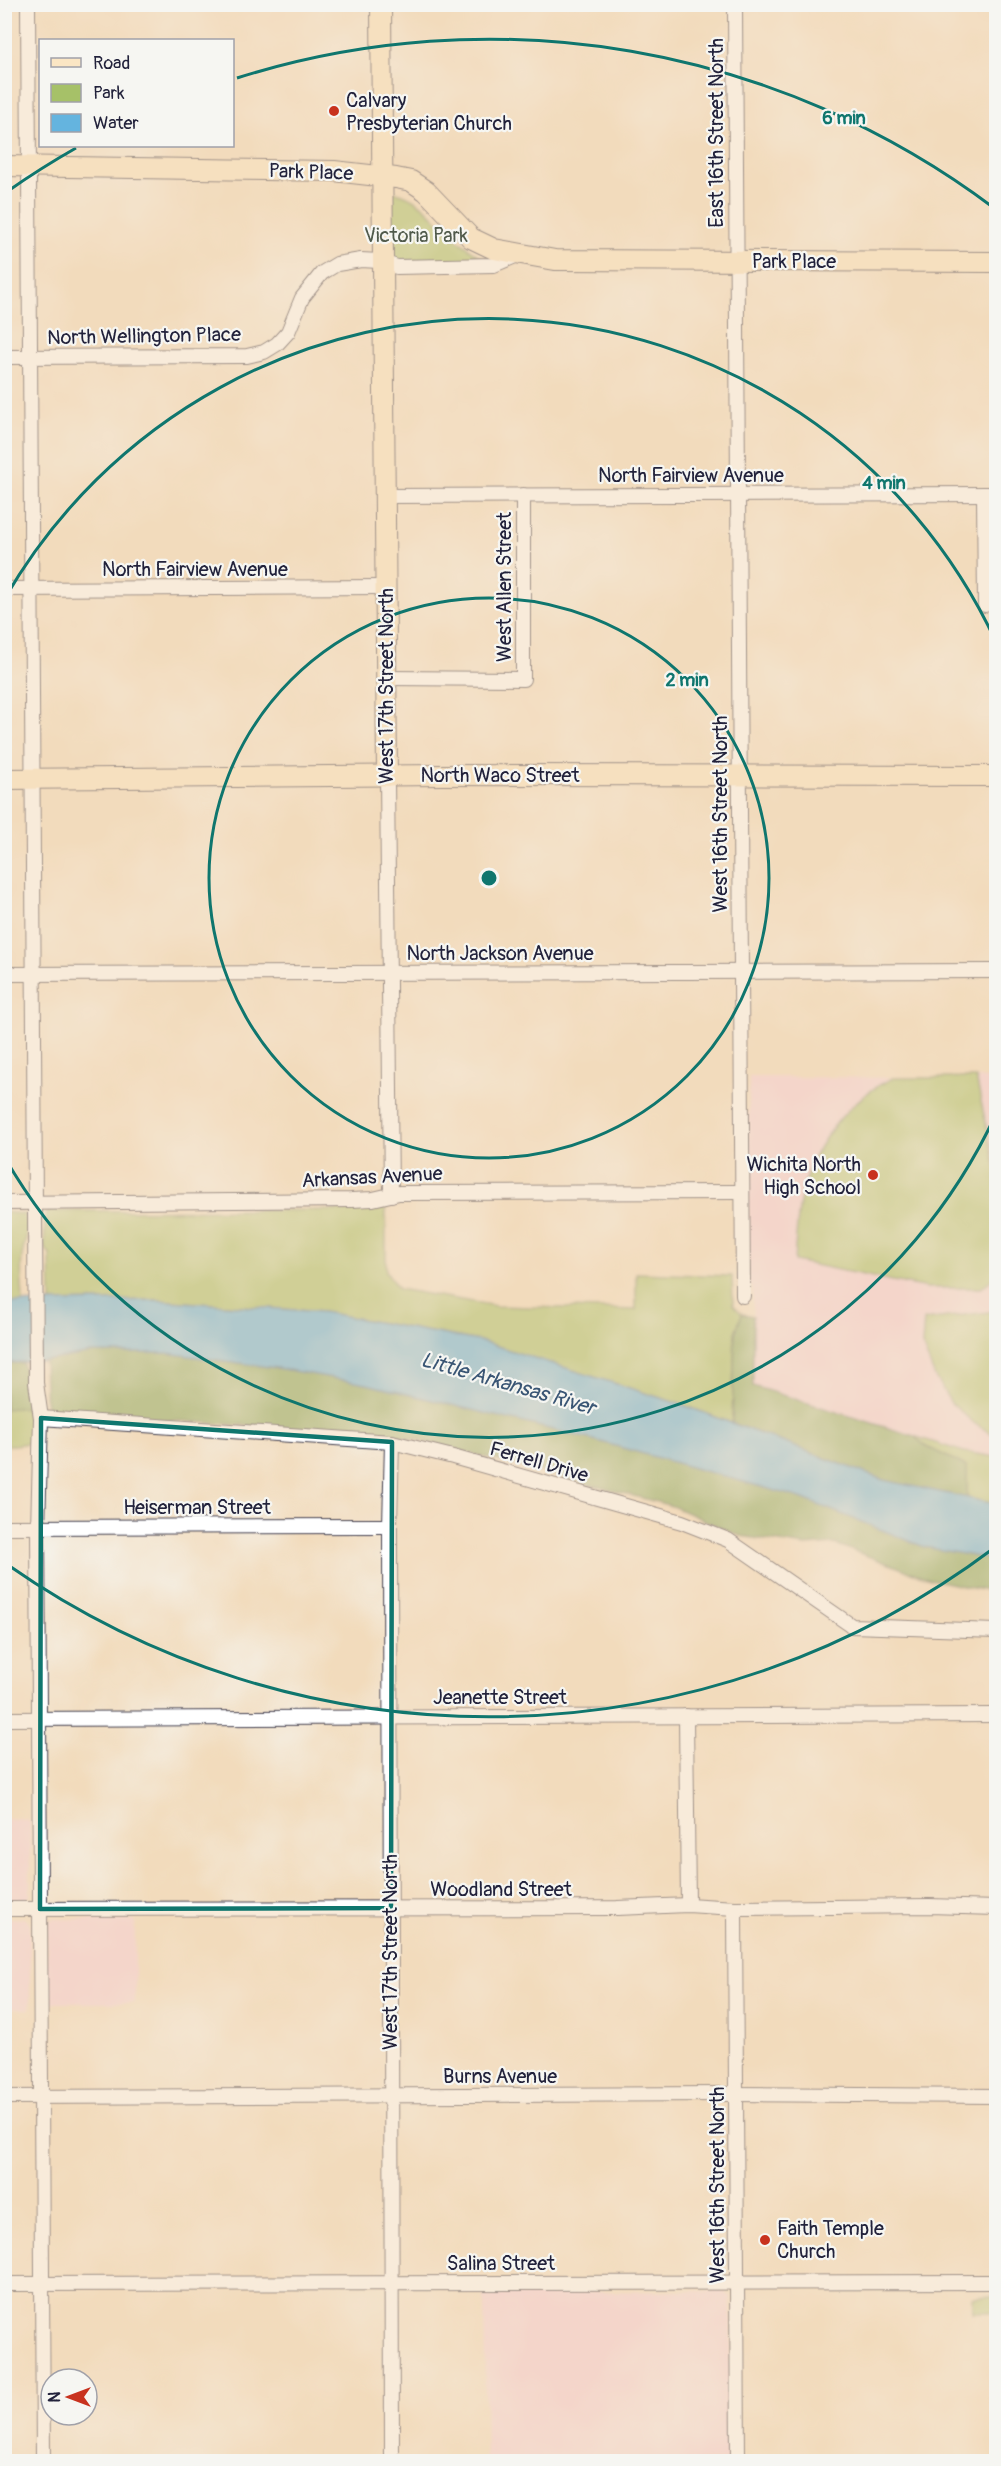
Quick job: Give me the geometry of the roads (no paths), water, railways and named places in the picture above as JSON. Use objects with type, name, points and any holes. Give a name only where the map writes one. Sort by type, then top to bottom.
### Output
[{"type":"street","points":[[28,4],[36,1383],[41,1418],[38,1527],[43,2462]]},
{"type":"street","name":"West 17th Street North","points":[[381,4],[391,1195]]},
{"type":"street","name":"East 16th Street North","points":[[735,4],[736,261]]},
{"type":"street","name":"Park Place","points":[[4,166],[334,171],[411,181],[426,191],[471,238],[494,249],[555,260],[996,262]]},
{"type":"street","points":[[383,263],[397,267],[494,265],[520,254]]},
{"type":"street","name":"North Wellington Place","points":[[4,357],[247,356],[264,352],[277,344],[288,332],[302,298],[322,273],[337,264],[361,260],[383,263]]},
{"type":"street","name":"West 16th Street North","points":[[736,261],[743,1296]]},
{"type":"street","points":[[985,605],[990,494]]},
{"type":"street","name":"North Fairview Avenue","points":[[385,496],[990,494]]},
{"type":"street","name":"West Allen Street","points":[[386,678],[524,679],[523,495]]},
{"type":"street","name":"North Fairview Avenue","points":[[4,589],[385,587]]},
{"type":"street","name":"North Waco Street","points":[[4,780],[387,776],[996,776]]},
{"type":"street","name":"North Jackson Avenue","points":[[4,974],[996,971]]},
{"type":"street","name":"Arkansas Avenue","points":[[4,1203],[351,1200],[373,1199],[399,1193],[742,1192]]},
{"type":"street","name":"Ferrell Drive","points":[[41,1418],[392,1443],[453,1457],[704,1530],[728,1540],[852,1626],[996,1631]]},
{"type":"street","name":"West 17th Street North","points":[[392,1443],[390,1526],[392,2462]]},
{"type":"street","name":"Heiserman Street","points":[[4,1527],[390,1526]]},
{"type":"street","name":"Jeanette Street","points":[[4,1719],[996,1715]]},
{"type":"street","points":[[686,1716],[688,1905]]},
{"type":"street","name":"Woodland Street","points":[[4,1909],[617,1908],[688,1905],[735,1908],[996,1908]]},
{"type":"street","name":"West 16th Street North","points":[[735,1908],[738,2462]]},
{"type":"street","name":"Burns Avenue","points":[[4,2097],[736,2094],[996,2096]]},
{"type":"street","name":"Salina Street","points":[[4,2284],[996,2282]]},
{"type":"water","name":"Little Arkansas River","points":[[156,1300],[323,1312],[484,1342],[686,1406],[883,1480],[996,1504],[996,1560],[925,1547],[801,1498],[598,1441],[367,1384],[277,1368],[167,1353],[91,1353],[44,1361],[5,1363],[4,1303]]},
{"type":"place","name":"Calvary Presbyterian Church","points":[[334,111]]},
{"type":"place","name":"Wichita North High School","points":[[873,1175]]},
{"type":"place","name":"Faith Temple Church","points":[[765,2240]]},
{"type":"park label","name":"Victoria Park","points":[[416,235]]}]
